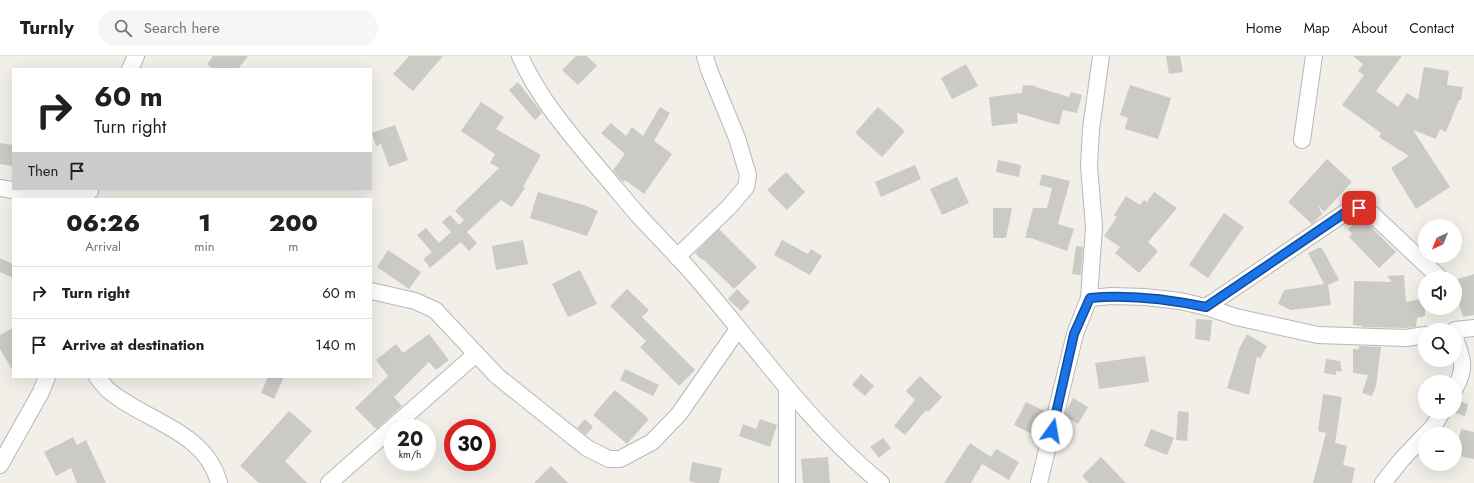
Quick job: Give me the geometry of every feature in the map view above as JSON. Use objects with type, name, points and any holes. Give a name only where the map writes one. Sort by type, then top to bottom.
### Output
[{"type":"street","points":[[130,68],[136,56]]},
{"type":"street","points":[[520,56],[538,91],[576,141],[639,216],[677,257],[787,390],[861,467],[881,483]]},
{"type":"street","points":[[677,257],[729,207],[742,192],[746,187],[748,175],[737,138],[709,70],[705,56]]},
{"type":"street","points":[[1039,483],[1074,334],[1090,298],[1094,227],[1089,166],[1091,129],[1101,56]]},
{"type":"street","points":[[1302,140],[1314,56]]},
{"type":"street","points":[[0,188],[60,198],[90,193]]},
{"type":"street","points":[[1206,307],[1346,212],[1359,208],[1372,214],[1433,271]]},
{"type":"street","points":[[372,291],[415,301],[435,310],[497,376],[587,448],[609,459],[620,459],[633,454],[652,442],[679,414],[738,329]]},
{"type":"street","points":[[1090,298],[1112,296],[1145,297],[1180,301],[1206,307],[1236,317],[1318,335],[1406,338],[1418,336]]},
{"type":"street","points":[[1462,329],[1474,328]]},
{"type":"street","points":[[328,483],[476,354]]},
{"type":"street","points":[[1461,375],[1462,360]]},
{"type":"street","points":[[0,465],[41,392],[47,378]]},
{"type":"street","points":[[99,378],[107,389],[192,442],[210,460],[219,483]]},
{"type":"street","points":[[787,390],[787,483]]},
{"type":"street","points":[[1383,483],[1402,459],[1418,443]]},
{"type":"building","points":[[213,56],[248,56],[239,68],[212,68],[207,64]]},
{"type":"building","points":[[409,56],[443,56],[413,91],[393,74]]},
{"type":"building","points":[[576,56],[587,56],[597,66],[578,85],[562,70]]},
{"type":"building","points":[[1166,56],[1180,56],[1183,72],[1169,74]]},
{"type":"building","points":[[1353,56],[1402,56],[1376,91],[1398,107],[1407,93],[1418,100],[1424,67],[1449,71],[1447,85],[1463,87],[1461,100],[1459,100],[1446,132],[1440,129],[1436,139],[1413,130],[1450,187],[1416,209],[1391,168],[1409,156],[1379,137],[1381,133],[1342,105],[1364,75],[1358,71],[1363,64]]},
{"type":"building","points":[[966,64],[978,86],[952,99],[941,78]]},
{"type":"building","points":[[518,82],[542,113],[535,120],[509,90]]},
{"type":"building","points":[[1023,85],[1036,86],[1069,97],[1071,92],[1082,95],[1077,113],[1063,110],[1059,125],[1017,113],[1018,123],[992,126],[989,97],[1022,93]]},
{"type":"building","points":[[1130,85],[1171,98],[1158,139],[1125,129],[1128,118],[1120,115]]},
{"type":"building","points":[[481,102],[504,117],[496,129],[541,155],[523,187],[525,188],[512,207],[501,200],[467,232],[477,243],[469,251],[461,242],[430,268],[423,259],[432,252],[417,235],[426,228],[439,243],[451,232],[442,222],[450,215],[459,225],[464,220],[455,211],[499,168],[490,163],[495,154],[461,131]]},
{"type":"building","points":[[660,107],[670,113],[654,141],[672,154],[644,194],[625,180],[624,182],[620,179],[613,170],[625,154],[601,133],[611,123],[626,136],[632,127],[643,136]]},
{"type":"building","points":[[878,107],[905,131],[882,157],[855,133]]},
{"type":"building","points":[[395,125],[408,160],[389,167],[381,144],[376,146],[372,133]]},
{"type":"building","points":[[0,143],[12,145],[12,166],[0,164]]},
{"type":"building","points":[[1327,159],[1352,182],[1324,212],[1318,205],[1322,214],[1312,224],[1288,202]]},
{"type":"building","points":[[998,160],[1021,165],[1019,177],[996,172]]},
{"type":"building","points":[[915,165],[921,179],[881,197],[875,182]]},
{"type":"building","points":[[786,172],[805,192],[787,210],[767,190]]},
{"type":"building","points":[[1042,174],[1070,181],[1058,224],[1074,229],[1067,251],[1031,238],[1025,238],[1033,208],[1047,208],[1052,188],[1039,185]]},
{"type":"building","points":[[957,177],[969,203],[942,215],[930,189]]},
{"type":"building","points":[[538,192],[587,206],[598,211],[587,236],[530,218]]},
{"type":"building","points":[[1154,192],[1177,208],[1148,242],[1158,251],[1139,273],[1115,253],[1120,247],[1104,236],[1117,217],[1114,215],[1126,196],[1140,205],[1144,200],[1147,202]]},
{"type":"building","points":[[993,208],[1012,208],[1006,238],[993,238]]},
{"type":"building","points":[[1224,213],[1244,227],[1208,278],[1189,265]]},
{"type":"building","points":[[1365,221],[1396,252],[1379,268],[1349,237],[1352,234],[1348,229],[1356,222],[1360,226]]},
{"type":"building","points":[[719,229],[757,267],[734,289],[695,253]]},
{"type":"building","points":[[523,240],[528,264],[496,270],[492,246]]},
{"type":"building","points":[[782,240],[808,254],[811,249],[822,256],[810,275],[774,255]]},
{"type":"building","points":[[1076,246],[1083,247],[1081,275],[1072,274]]},
{"type":"building","points":[[1318,248],[1322,248],[1339,280],[1328,285],[1331,305],[1291,310],[1278,304],[1284,290],[1324,284],[1308,253]]},
{"type":"building","points":[[388,250],[421,272],[409,289],[377,267]]},
{"type":"building","points":[[0,258],[12,264],[12,278],[0,272]]},
{"type":"building","points":[[580,270],[597,304],[568,317],[552,284]]},
{"type":"building","points":[[1474,274],[1474,315],[1463,317],[1462,314],[1462,278]]},
{"type":"building","points":[[1404,275],[1406,302],[1418,299],[1418,315],[1425,316],[1417,318],[1416,327],[1362,327],[1353,325],[1354,281],[1392,282],[1387,276]]},
{"type":"building","points":[[627,289],[649,310],[642,317],[695,370],[679,386],[640,347],[646,341],[610,306]]},
{"type":"building","points":[[737,289],[750,302],[741,311],[728,299]]},
{"type":"building","points":[[1196,319],[1212,320],[1210,341],[1195,339]]},
{"type":"building","points":[[12,329],[12,369],[0,349],[0,335]]},
{"type":"building","points":[[429,334],[449,360],[436,370],[429,362],[394,397],[402,406],[387,419],[384,419],[384,422],[376,429],[355,408],[388,376],[376,360],[396,344],[403,353]]},
{"type":"building","points":[[1247,334],[1267,346],[1260,359],[1257,356],[1249,395],[1227,388],[1239,349]]},
{"type":"building","points":[[1359,346],[1381,347],[1376,386],[1372,396],[1362,393],[1368,375],[1353,373],[1353,349],[1359,349]]},
{"type":"building","points":[[1145,356],[1149,382],[1099,389],[1095,363]]},
{"type":"building","points":[[1326,359],[1340,361],[1342,372],[1336,371],[1336,375],[1324,373]]},
{"type":"building","points":[[625,369],[659,385],[653,396],[620,380]]},
{"type":"building","points":[[861,374],[874,386],[865,396],[852,385]]},
{"type":"building","points":[[920,376],[942,397],[928,412],[926,410],[905,435],[894,426],[915,400],[906,391]]},
{"type":"building","points":[[268,378],[284,378],[274,399],[261,393]]},
{"type":"building","points":[[615,390],[649,419],[627,444],[593,415]]},
{"type":"building","points":[[1323,394],[1342,397],[1335,443],[1347,446],[1343,465],[1355,468],[1352,483],[1313,483],[1326,433],[1318,431]]},
{"type":"building","points":[[1073,398],[1088,407],[1078,424],[1065,416],[1066,410]]},
{"type":"building","points":[[1026,402],[1046,412],[1036,436],[1014,425]]},
{"type":"building","points":[[1462,402],[1468,404],[1465,416],[1462,415]]},
{"type":"building","points":[[289,411],[312,431],[285,461],[307,483],[259,483],[240,466]]},
{"type":"building","points":[[1178,411],[1189,412],[1187,441],[1176,440]]},
{"type":"building","points":[[585,419],[593,427],[586,435],[577,428]]},
{"type":"building","points":[[760,419],[777,425],[770,447],[739,436],[743,424],[756,429]]},
{"type":"building","points":[[1151,429],[1174,438],[1167,455],[1144,446]]},
{"type":"building","points":[[1462,429],[1474,432],[1474,459],[1462,456]]},
{"type":"building","points":[[73,437],[77,445],[86,440],[106,483],[77,483],[71,468],[56,476],[44,452]]},
{"type":"building","points":[[883,438],[891,448],[879,458],[870,447]]},
{"type":"building","points":[[970,443],[991,457],[996,449],[1019,462],[1009,480],[982,464],[971,483],[944,483]]},
{"type":"building","points":[[828,457],[830,483],[803,483],[801,459]]},
{"type":"building","points":[[1101,457],[1126,483],[1089,483],[1082,476]]},
{"type":"building","points":[[692,462],[722,468],[719,483],[696,483],[689,481]]},
{"type":"building","points":[[551,466],[568,483],[534,483]]},
{"type":"route","points":[[1052,431],[1074,334],[1090,298],[1112,296],[1145,297],[1180,301],[1206,307],[1346,212],[1359,208]]}]
